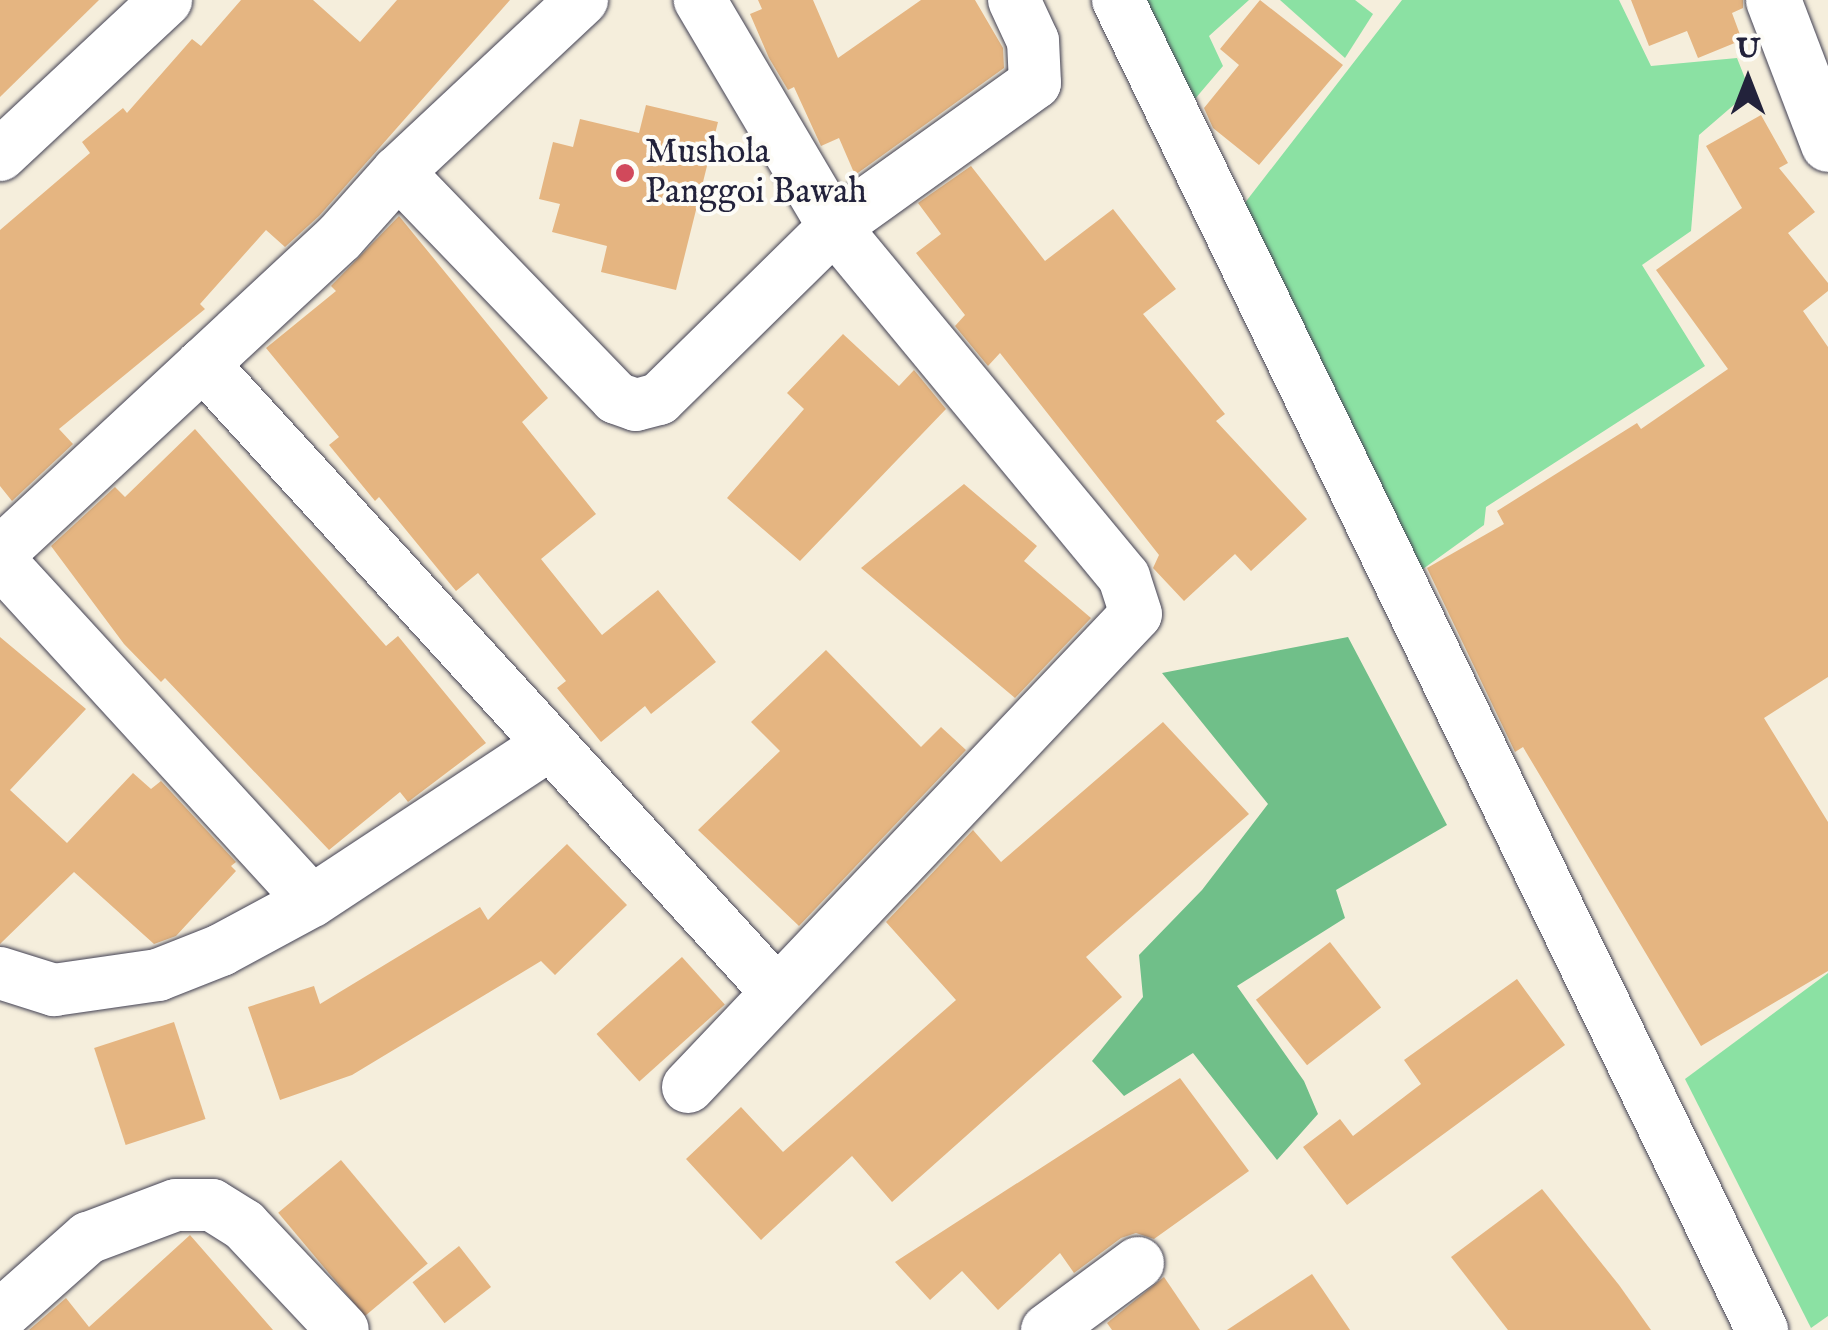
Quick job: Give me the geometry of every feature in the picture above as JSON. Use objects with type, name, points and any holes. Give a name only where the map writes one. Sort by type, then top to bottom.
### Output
[{"type":"highway","points":[[1772,0],[1828,144]]},
{"type":"street","points":[[0,156],[166,0]]},
{"type":"street","points":[[0,552],[340,236],[398,172],[582,0]]},
{"type":"street","points":[[688,1087],[1136,614],[1124,577],[834,227],[700,0]]},
{"type":"street","points":[[398,172],[588,374],[616,398],[636,404],[659,399],[834,227],[1035,83],[1033,41],[1014,0]]},
{"type":"street","points":[[1118,0],[1762,1330]]},
{"type":"street","points":[[203,364],[548,746],[776,991]]},
{"type":"street","points":[[0,561],[312,900]]},
{"type":"street","points":[[0,973],[54,990],[158,975],[312,900],[548,746]]},
{"type":"street","points":[[0,1316],[88,1238],[176,1205],[212,1206],[244,1225],[343,1330]]},
{"type":"street","points":[[1046,1330],[1138,1263]]},
{"type":"green space","points":[[1128,0],[1249,0],[1209,36],[1223,66],[1183,113]]},
{"type":"green space","points":[[1280,0],[1355,0],[1373,14],[1345,58]]},
{"type":"green space","points":[[1402,0],[1619,0],[1651,66],[1737,58],[1750,91],[1699,135],[1691,231],[1642,265],[1705,366],[1486,507],[1484,525],[1416,574],[1244,204]]},
{"type":"green space","points":[[1348,637],[1447,825],[1336,890],[1345,918],[1237,986],[1304,1081],[1318,1114],[1277,1160],[1193,1053],[1124,1096],[1092,1061],[1143,997],[1139,955],[1202,890],[1268,804],[1162,673]]},
{"type":"green space","points":[[1828,973],[1828,1316],[1811,1328],[1685,1079]]},
{"type":"building","points":[[0,0],[99,0],[0,97]]},
{"type":"building","points":[[241,0],[313,0],[360,42],[397,0],[510,0],[319,216],[285,247],[266,230],[200,304],[205,309],[59,429],[73,444],[12,501],[0,486],[0,230],[90,153],[82,142],[123,108],[127,113],[192,39],[201,46]]},
{"type":"building","points":[[758,0],[813,0],[838,58],[921,0],[975,0],[1003,48],[1004,68],[855,175],[839,138],[821,146],[794,87],[788,90],[769,58],[750,14],[762,9]]},
{"type":"building","points":[[1260,0],[1343,65],[1259,165],[1213,128],[1204,108],[1239,65],[1220,49]]},
{"type":"building","points":[[1631,0],[1743,0],[1743,8],[1732,13],[1742,40],[1698,58],[1687,31],[1649,46]]},
{"type":"building","name":"Mushola Panggoi Bawah","points":[[646,105],[718,122],[676,290],[601,272],[607,246],[552,232],[560,204],[539,199],[553,142],[573,147],[580,119],[639,133]]},
{"type":"building","points":[[1761,115],[1788,163],[1779,168],[1815,212],[1788,233],[1828,283],[1828,291],[1803,311],[1828,347],[1828,677],[1764,718],[1828,822],[1828,971],[1701,1046],[1523,747],[1515,752],[1427,568],[1504,524],[1497,511],[1637,423],[1641,429],[1728,369],[1656,270],[1742,208],[1706,146]]},
{"type":"building","points":[[971,166],[1045,261],[1113,209],[1176,289],[1143,314],[1225,414],[1216,421],[1307,519],[1251,571],[1235,554],[1184,601],[1153,568],[1159,555],[1000,353],[988,366],[955,326],[965,315],[916,253],[941,234],[918,203]]},
{"type":"building","points":[[399,216],[548,398],[522,422],[596,514],[541,559],[602,635],[658,590],[716,662],[651,714],[645,706],[601,742],[557,688],[566,681],[478,573],[456,591],[379,497],[375,501],[329,445],[339,437],[266,348],[336,291],[331,286]]},
{"type":"building","points":[[843,334],[899,386],[914,370],[946,409],[800,561],[727,498],[804,409],[787,393]]},
{"type":"building","points":[[195,429],[386,646],[398,636],[486,743],[408,802],[400,792],[329,850],[165,678],[161,682],[124,644],[51,546],[115,487],[125,497]]},
{"type":"building","points":[[964,484],[1037,546],[1024,561],[1091,618],[1015,698],[861,568]]},
{"type":"building","points":[[0,637],[86,709],[10,790],[67,843],[133,773],[151,789],[161,781],[236,862],[231,866],[236,871],[176,936],[154,944],[74,872],[0,944]]},
{"type":"building","points":[[826,650],[921,747],[941,727],[966,750],[799,926],[698,830],[780,751],[751,722]]},
{"type":"building","points":[[1163,722],[1249,814],[1086,957],[1122,997],[892,1202],[852,1156],[761,1240],[686,1159],[741,1107],[783,1152],[956,1000],[886,922],[973,830],[1001,862]]},
{"type":"building","points":[[567,844],[627,905],[555,975],[541,961],[352,1075],[280,1100],[248,1007],[314,986],[320,1004],[480,907],[488,920]]},
{"type":"building","points":[[1330,942],[1381,1007],[1307,1065],[1256,1000]]},
{"type":"building","points":[[682,957],[725,1005],[639,1082],[597,1034]]},
{"type":"building","points":[[1517,979],[1565,1045],[1347,1205],[1303,1147],[1340,1119],[1353,1136],[1421,1084],[1404,1060]]},
{"type":"building","points":[[174,1022],[206,1119],[126,1145],[94,1048]]},
{"type":"building","points":[[1180,1078],[1249,1171],[1154,1239],[1136,1233],[1121,1238],[1074,1273],[1060,1253],[998,1310],[962,1271],[930,1300],[895,1262]]},
{"type":"building","points":[[341,1160],[428,1263],[365,1316],[278,1213]]},
{"type":"building","points":[[1542,1189],[1651,1330],[1508,1330],[1451,1257]]},
{"type":"building","points":[[190,1235],[273,1330],[29,1330],[66,1298],[89,1327]]},
{"type":"building","points":[[459,1246],[491,1287],[445,1323],[413,1282]]},
{"type":"building","points":[[1312,1274],[1350,1330],[1227,1330]]},
{"type":"building","points":[[1164,1277],[1200,1330],[1112,1330],[1107,1323]]},
{"type":"place","name":"Mushola Panggoi Bawah","points":[[625,173]]}]
